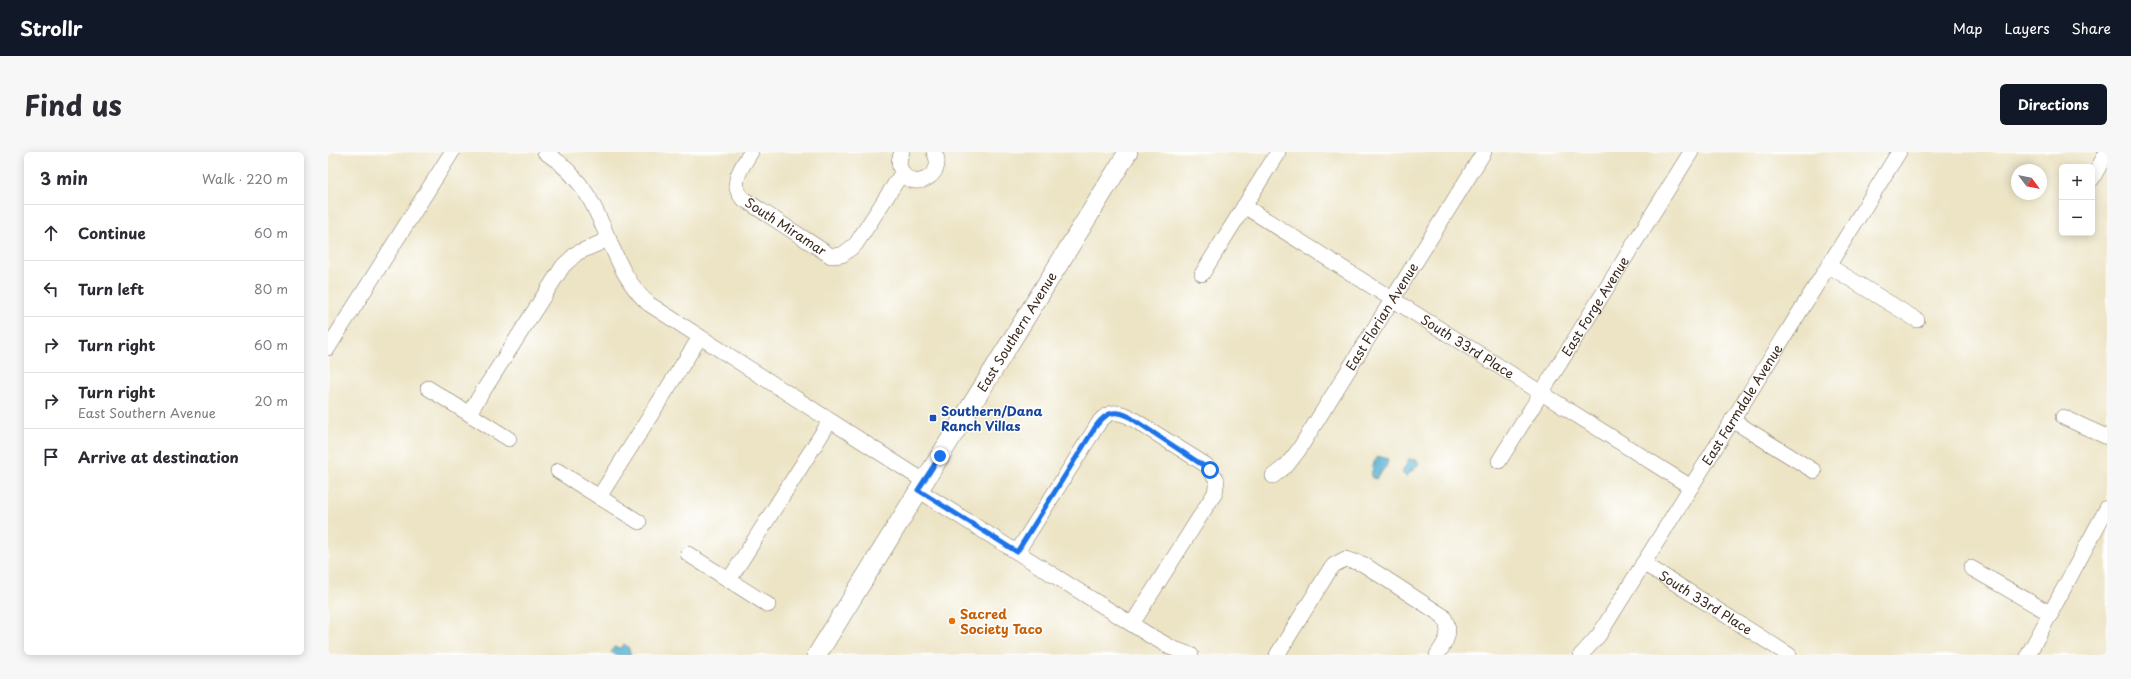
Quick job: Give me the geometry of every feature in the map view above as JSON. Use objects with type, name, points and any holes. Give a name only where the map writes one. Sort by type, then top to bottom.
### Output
[{"type":"main road","name":"East Southern Avenue","points":[[817,655],[1128,152]]},
{"type":"street","points":[[328,348],[452,152]]},
{"type":"street","points":[[545,152],[573,175],[588,196],[627,278],[640,297],[658,311],[830,421],[1017,552],[1160,641],[1191,655]]},
{"type":"street","name":"South Miramar","points":[[751,152],[737,176],[736,188],[746,202],[831,256],[842,255],[856,244],[902,173]]},
{"type":"street","points":[[902,152],[899,161],[902,173],[906,178],[918,182],[930,177],[937,166],[937,160],[934,152]]},
{"type":"street","points":[[1202,274],[1278,152]]},
{"type":"street","name":"East Florian Avenue","points":[[1273,476],[1287,465],[1298,451],[1484,152]]},
{"type":"street","name":"East Forge Avenue","points":[[1499,461],[1691,152]]},
{"type":"street","name":"East Farmdale Avenue","points":[[1581,655],[1598,635],[1899,152]]},
{"type":"street","points":[[2095,174],[2107,152]]},
{"type":"street","name":"South 33rd Place","points":[[1244,206],[1691,487]]},
{"type":"street","points":[[469,414],[563,266],[577,253],[609,239]]},
{"type":"street","points":[[1829,266],[1917,320]]},
{"type":"street","points":[[599,497],[700,338]]},
{"type":"street","points":[[428,388],[509,440]]},
{"type":"street","points":[[1017,552],[1100,421],[1110,412],[1116,412],[1134,420],[1206,466],[1217,480],[1215,493],[1132,624]]},
{"type":"street","points":[[2063,417],[2107,437]]},
{"type":"street","points":[[1732,420],[1814,472]]},
{"type":"street","points":[[729,580],[830,421]]},
{"type":"street","points":[[558,471],[639,522]]},
{"type":"street","points":[[2028,655],[2107,508]]},
{"type":"street","points":[[688,554],[768,605]]},
{"type":"street","points":[[1276,655],[1334,565],[1345,559],[1351,559],[1363,564],[1443,616],[1447,622],[1448,633],[1437,655]]},
{"type":"street","name":"South 33rd Place","points":[[1643,563],[1789,655]]},
{"type":"street","points":[[1971,568],[2051,614]]},
{"type":"water","points":[[1378,456],[1388,459],[1387,465],[1376,479],[1371,477],[1374,462]]},
{"type":"water","points":[[1409,459],[1417,460],[1419,464],[1406,477],[1402,473]]},
{"type":"water","points":[[624,644],[628,647],[631,655],[617,655],[611,652],[614,647],[621,648]]},
{"type":"place","name":"Southern/Dana Ranch Villas","points":[[933,418]]},
{"type":"place","name":"Sacred Society Taco","points":[[952,621]]},
{"type":"route","points":[[940,456],[918,490],[1017,552],[1096,426],[1110,412],[1116,412],[1128,416],[1210,470]]}]
